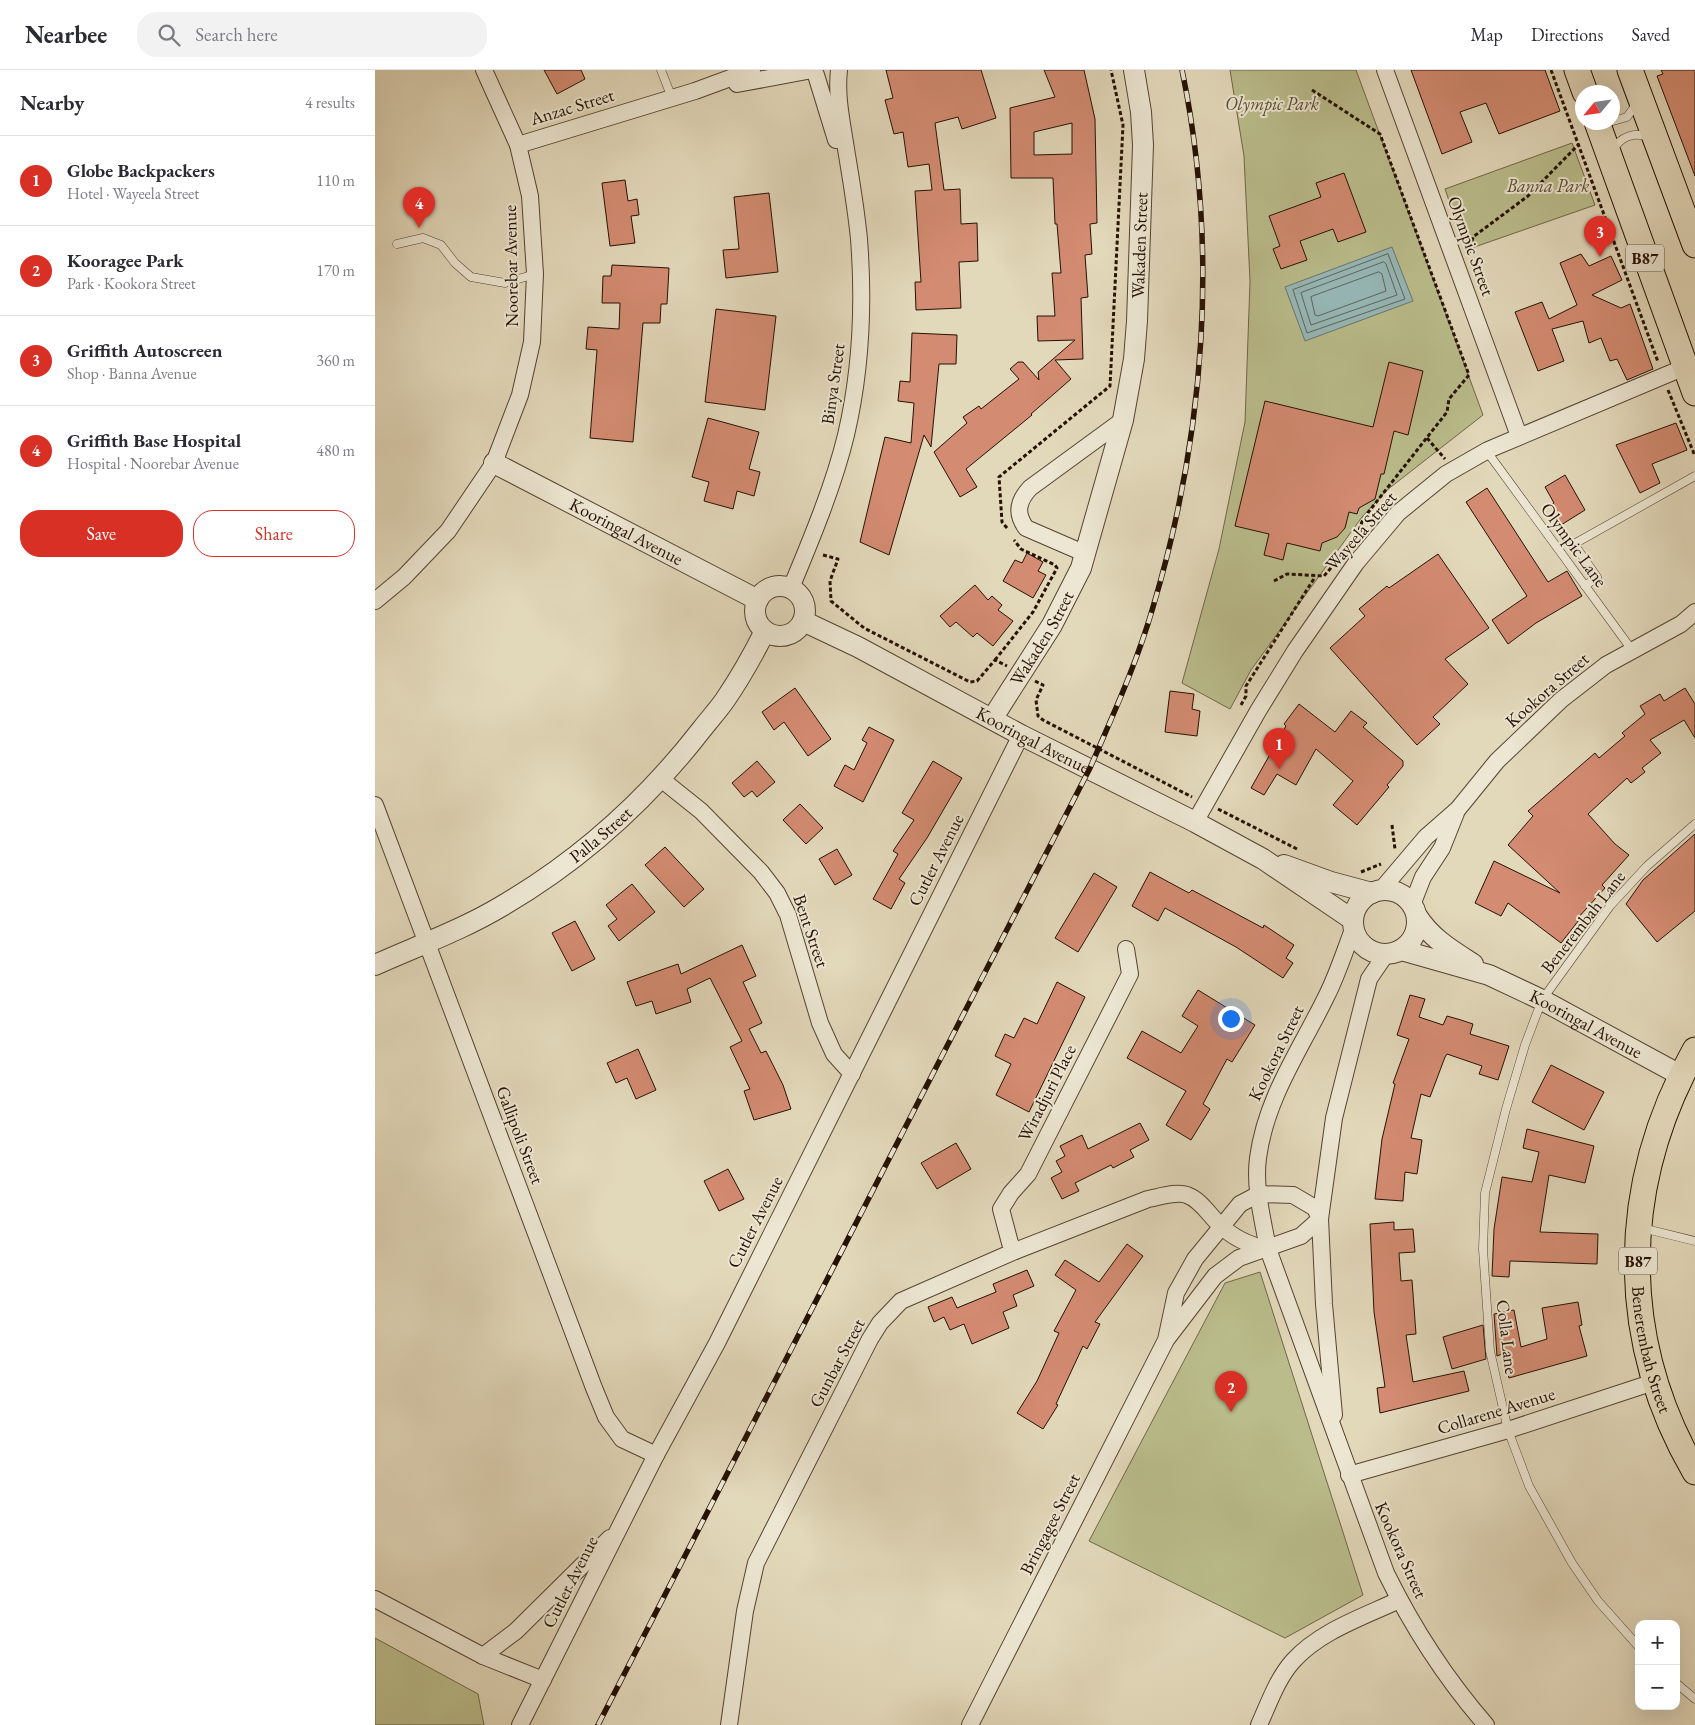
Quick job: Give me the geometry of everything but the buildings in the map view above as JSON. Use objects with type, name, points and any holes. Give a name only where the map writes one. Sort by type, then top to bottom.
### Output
[{"type":"main road","points":[[1577,70],[1582,85]]},
{"type":"main road","points":[[1630,70],[1695,245]]},
{"type":"main road","name":"B87","points":[[1600,130],[1690,364],[1695,393]]},
{"type":"main road","name":"Benerembah Street","points":[[1695,1050],[1685,1078],[1666,1112],[1645,1174],[1638,1227],[1640,1318],[1654,1382],[1686,1457],[1695,1472]]},
{"type":"street","name":"Noorebar Avenue","points":[[375,602],[403,577],[448,531],[494,463],[520,395],[533,342],[535,274],[530,196],[518,145],[484,70]]},
{"type":"street","name":"Anzac Street","points":[[518,145],[695,91],[753,70]]},
{"type":"street","name":"Anzac Street","points":[[695,91],[810,72],[829,74],[837,70]]},
{"type":"street","name":"Binya Street","points":[[791,588],[822,508],[846,436],[856,380],[863,285],[856,208],[837,92],[837,70]]},
{"type":"street","name":"Wakaden Street","points":[[992,719],[1052,625],[1086,554],[1123,420],[1137,321],[1143,146],[1141,112],[1134,70]]},
{"type":"street","name":"Olympic Street","points":[[1385,70],[1519,436]]},
{"type":"street","name":"Binya Street","points":[[810,72],[851,177]]},
{"type":"street","name":"Wayeela Street","points":[[1195,822],[1201,797],[1295,651],[1356,563],[1392,520],[1446,474],[1487,450],[1690,364]]},
{"type":"street","points":[[1086,554],[1026,528],[1021,521],[1018,506],[1023,496],[1036,484],[1123,420]]},
{"type":"street","name":"Kooringal Avenue","points":[[494,463],[758,600]]},
{"type":"street","points":[[784,586],[791,588],[805,605],[803,621],[795,632],[788,635],[780,636],[765,632],[760,627],[755,613],[758,600],[762,593],[769,588],[784,586]]},
{"type":"street","name":"Kookora Street","points":[[1377,891],[1426,837],[1458,809],[1497,761],[1538,720],[1584,680],[1632,650],[1688,622],[1695,612]]},
{"type":"street","name":"Kooringal Avenue","points":[[803,621],[858,647],[1021,735],[1195,822],[1263,859],[1353,924]]},
{"type":"street","name":"Palla Street","points":[[375,965],[467,924],[539,882],[596,839],[661,779],[724,702],[765,632]]},
{"type":"street","name":"Cutler Avenue","points":[[520,1725],[657,1455],[717,1343],[1021,735]]},
{"type":"street","name":"Bent Street","points":[[661,779],[701,811],[761,872],[777,893],[788,916],[820,1023],[834,1054],[852,1074]]},
{"type":"street","name":"Gallipoli Street","points":[[375,804],[606,1416],[622,1439],[657,1455]]},
{"type":"street","name":"Kookora Street","points":[[1414,910],[1423,877],[1442,848],[1458,809]]},
{"type":"street","name":"Kooringal Avenue","points":[[1263,859],[1331,882],[1377,891]]},
{"type":"street","points":[[1377,891],[1399,893],[1414,910],[1414,936],[1393,952],[1375,952],[1365,947],[1357,938],[1353,924],[1356,909],[1363,899],[1377,891]]},
{"type":"street","name":"Kooringal Avenue","points":[[1414,910],[1426,930],[1442,944],[1489,975],[1542,1000],[1685,1078]]},
{"type":"street","name":"Kookora Street","points":[[1353,924],[1328,993],[1270,1105],[1258,1160],[1259,1194],[1268,1249],[1386,1573],[1399,1600],[1454,1682],[1486,1725]]},
{"type":"street","name":"Wiradjuri Place","points":[[1015,1251],[1010,1243],[1001,1209],[1011,1193],[1028,1174],[1130,974],[1126,949]]},
{"type":"street","name":"Kooringal Avenue","points":[[1393,952],[1489,975]]},
{"type":"street","name":"Kookora Street","points":[[1335,1429],[1324,1304],[1320,1219],[1337,1108],[1369,979],[1393,952]]},
{"type":"street","name":"Gunbar Street","points":[[729,1725],[745,1611],[756,1563],[871,1339],[881,1323],[901,1301],[1015,1251],[1149,1198],[1186,1194],[1199,1202],[1220,1226]]},
{"type":"street","points":[[1259,1194],[1293,1195],[1315,1208],[1320,1219]]},
{"type":"street","name":"Bringagee Street","points":[[1166,1340],[1177,1292],[1195,1259],[1220,1226],[1240,1204],[1259,1194]]},
{"type":"street","name":"Bringagee Street","points":[[970,1725],[1166,1340],[1215,1276],[1239,1258],[1268,1249],[1279,1242],[1301,1236],[1320,1219]]},
{"type":"street","points":[[1220,1226],[1246,1244],[1268,1249]]},
{"type":"street","name":"Collarene Avenue","points":[[1349,1475],[1507,1430],[1654,1382]]},
{"type":"street","points":[[483,1656],[515,1631],[619,1530]]},
{"type":"street","points":[[375,1599],[483,1656],[543,1680]]},
{"type":"street","points":[[1259,1725],[1278,1684],[1293,1661],[1324,1635],[1399,1600]]},
{"type":"lane","points":[[661,70],[672,98]]},
{"type":"lane","points":[[1620,118],[1627,116],[1640,97]]},
{"type":"lane","points":[[1609,157],[1615,146],[1627,136],[1642,135],[1656,141]]},
{"type":"lane","points":[[397,244],[423,238],[441,245],[455,263],[471,277],[505,283],[535,274]]},
{"type":"lane","name":"Olympic Lane","points":[[1491,458],[1632,650]]},
{"type":"lane","points":[[1585,586],[1597,577],[1574,544],[1695,476]]},
{"type":"lane","name":"Benerembah Lane","points":[[1542,1000],[1610,906],[1647,866],[1695,824]]},
{"type":"lane","name":"Colla Lane","points":[[1542,1000],[1525,1045],[1506,1109],[1485,1193],[1483,1249],[1490,1351],[1507,1430],[1529,1486],[1572,1563],[1598,1601],[1635,1643]]},
{"type":"lane","points":[[1638,1227],[1695,1242]]},
{"type":"lane","points":[[1680,1686],[1695,1698]]},
{"type":"path","points":[[999,477],[1110,386],[1123,125],[1111,70]]},
{"type":"path","points":[[1551,70],[1658,362]]},
{"type":"path","points":[[1312,90],[1380,134],[1469,374],[1449,399],[1447,412],[1363,520],[1358,534],[1353,541]]},
{"type":"path","points":[[1469,257],[1473,237],[1528,196],[1579,144]]},
{"type":"path","points":[[1667,387],[1695,456]]},
{"type":"path","points":[[1427,438],[1445,460]]},
{"type":"path","points":[[823,555],[838,559],[830,581],[831,601],[864,628],[970,682],[977,681],[1033,612],[1057,568],[1055,564],[1021,549]]},
{"type":"path","points":[[1274,581],[1287,574],[1323,576],[1341,555]]},
{"type":"path","points":[[1237,713],[1246,696],[1246,686],[1315,576]]},
{"type":"path","points":[[995,660],[1043,685],[1036,700],[1038,716],[1043,720],[1189,796],[1201,797],[1304,853]]},
{"type":"path","points":[[1189,796],[1201,797]]},
{"type":"path","points":[[1392,825],[1396,847],[1392,856]]},
{"type":"path","points":[[1355,872],[1371,869],[1387,860]]},
{"type":"green space","name":"Olympic Park","points":[[1230,70],[1356,70],[1483,415],[1387,490],[1362,517],[1251,670],[1230,709],[1182,683],[1219,549],[1245,422],[1250,281],[1244,156]]},
{"type":"green space","name":"Banna Park","points":[[1572,143],[1595,205],[1466,250],[1445,189]]},
{"type":"green space","points":[[1260,1272],[1363,1595],[1285,1638],[1089,1541],[1225,1283]]},
{"type":"green space","points":[[375,1638],[478,1694],[484,1725],[375,1725]]},
{"type":"water","points":[[1392,247],[1413,301],[1305,341],[1285,287]]},
{"type":"railway","points":[[598,1725],[1090,768],[1140,648],[1171,541],[1185,475],[1195,408],[1201,340],[1203,272],[1200,205],[1194,137],[1182,70]]},
{"type":"place","name":"Griffith Base Hospital","points":[[419,228]]},
{"type":"place","name":"Griffith Autoscreen","points":[[1600,257]]},
{"type":"place","name":"Globe Backpackers","points":[[1279,769]]},
{"type":"place","name":"Kooragee Park","points":[[1231,1412]]}]
